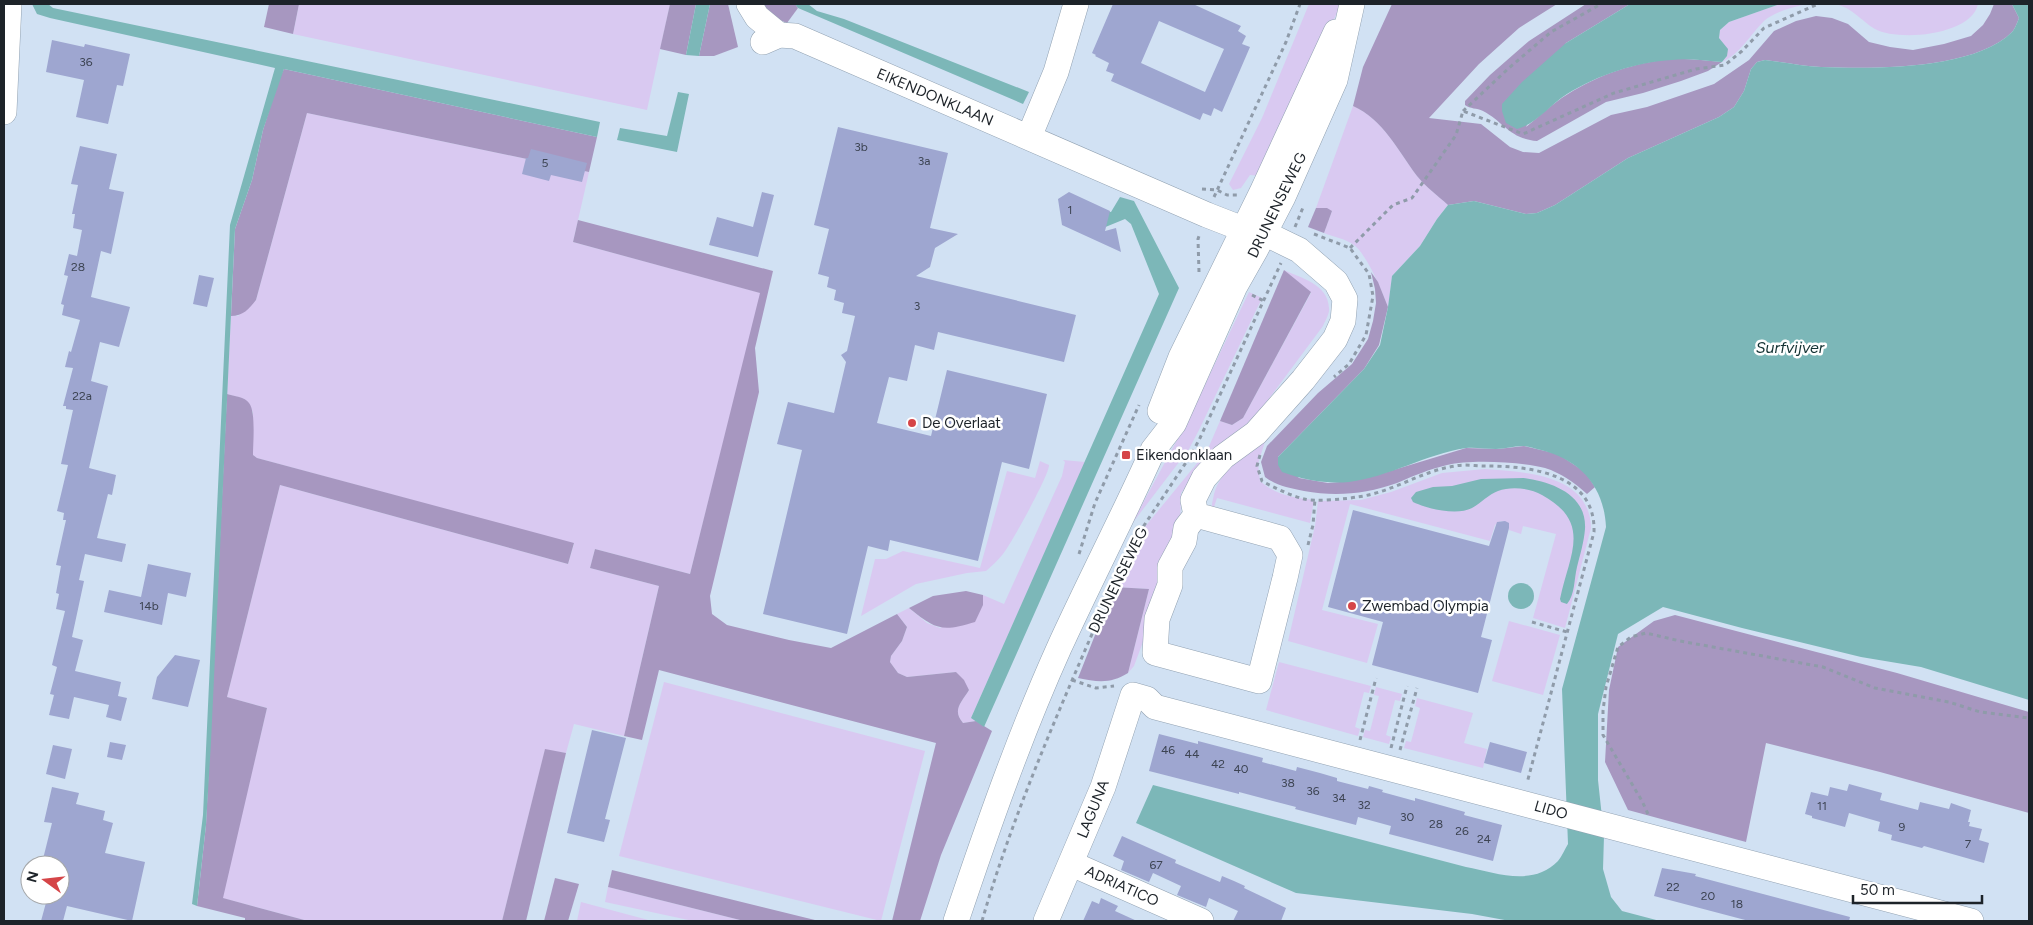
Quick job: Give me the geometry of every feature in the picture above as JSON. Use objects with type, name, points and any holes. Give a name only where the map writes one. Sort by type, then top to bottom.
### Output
[{"type":"street","points":[[4,112],[9,4]]},
{"type":"street","name":"EIKENDONKLAAN","points":[[748,4],[771,39],[794,36],[980,118],[1029,137],[1254,237],[1294,238],[1292,265],[1321,267],[1336,282],[1345,299],[1343,321],[1335,339],[1303,380],[1256,433],[1223,457],[1204,478],[1193,500],[1196,515]]},
{"type":"street","points":[[1029,137],[1056,72],[1076,4]]},
{"type":"street","name":"DRUNENSEWEG","points":[[956,921],[982,842],[1022,735],[1059,648],[1153,450],[1155,423],[1182,358],[1254,237],[1263,190],[1351,4]]},
{"type":"street","points":[[1196,515],[1280,538],[1290,555],[1286,578],[1259,681],[1155,653],[1158,618],[1170,585],[1170,567],[1184,540],[1186,528],[1196,515]]},
{"type":"street","name":"LIDO","points":[[1133,695],[1147,699],[1155,707],[1971,921]]},
{"type":"street","name":"LAGUNA","points":[[1046,921],[1072,864],[1103,787],[1133,695]]},
{"type":"street","name":"ADRIATICO","points":[[1072,864],[1201,921]]},
{"type":"path","points":[[1199,271],[1198,239],[1207,215],[1286,42],[1300,4]]},
{"type":"path","points":[[1294,238],[1350,248],[1393,205],[1412,198],[1456,135],[1463,111],[1509,68],[1552,32],[1601,4]]},
{"type":"path","points":[[1463,111],[1523,134],[1614,93],[1696,69],[1725,65],[1742,51],[1764,28],[1818,4]]},
{"type":"path","name":"DRUNENSEWEG","points":[[1137,537],[1191,455],[1200,438],[1294,238]]},
{"type":"path","points":[[1315,499],[1358,497],[1455,466],[1524,468],[1545,472],[1561,479],[1582,495],[1591,508],[1594,519],[1594,532],[1522,802]]},
{"type":"path","name":"DRUNENSEWEG","points":[[982,921],[1016,819],[1050,733],[1110,594]]},
{"type":"path","points":[[1532,622],[1567,632]]},
{"type":"path","points":[[1654,838],[1653,827],[1642,801],[1604,735],[1603,711],[1606,687],[1618,647],[1631,637],[1646,632],[1680,641],[1823,667],[1875,688],[1949,702],[1980,712],[2029,718]]},
{"type":"path","points":[[1360,740],[1376,678]]},
{"type":"path","points":[[1391,748],[1407,686]]},
{"type":"path","points":[[1400,750],[1417,688]]},
{"type":"shaded area","points":[[269,4],[299,4],[293,34],[264,27]]},
{"type":"shaded area","points":[[299,4],[670,4],[647,110],[293,34]]},
{"type":"shaded area","points":[[670,4],[696,4],[686,55],[660,49]]},
{"type":"shaded area","points":[[710,4],[728,4],[738,47],[714,56],[699,56]]},
{"type":"shaded area","points":[[755,4],[795,4],[798,8],[787,23],[763,13]]},
{"type":"shaded area","points":[[1309,4],[1341,4],[1262,176],[1250,175],[1241,188],[1233,190],[1229,184],[1262,118]]},
{"type":"shaded area","points":[[1392,4],[1557,4],[1519,28],[1479,64],[1429,118],[1481,124],[1510,147],[1523,152],[1539,153],[1611,115],[1647,107],[1714,84],[1749,60],[1774,31],[1796,21],[1816,16],[1832,18],[1848,24],[1869,42],[1913,50],[1971,36],[1983,25],[1994,4],[2012,4],[2019,18],[2012,32],[1995,44],[1973,54],[1922,65],[1843,68],[1765,60],[1757,62],[1751,69],[1744,91],[1734,107],[1719,117],[1628,158],[1555,205],[1537,213],[1526,214],[1474,201],[1448,205],[1417,176],[1381,127],[1364,112],[1353,106],[1363,67]]},
{"type":"shaded area","points":[[1586,4],[1630,4],[1566,43],[1526,127],[1568,94],[1618,70],[1672,59],[1722,62],[1708,71],[1681,81],[1606,102],[1537,141],[1528,140],[1514,134],[1490,115],[1465,105],[1465,101],[1490,75],[1529,41]]},
{"type":"shaded area","points":[[1780,4],[1807,4],[1784,10],[1768,18],[1740,49],[1722,62],[1727,56],[1719,38],[1720,30],[1729,22]]},
{"type":"shaded area","points":[[1833,4],[1978,4],[1973,15],[1963,23],[1949,29],[1917,35],[1900,35],[1875,29],[1845,7]]},
{"type":"shaded area","points":[[284,69],[597,137],[589,172],[307,113],[256,300],[239,315],[231,316],[235,229],[252,180],[263,130]]},
{"type":"shaded area","points":[[1353,106],[1364,112],[1381,127],[1417,176],[1448,205],[1420,246],[1392,276],[1388,307],[1374,274],[1359,250],[1347,241],[1324,233],[1332,211],[1316,208]]},
{"type":"shaded area","points":[[307,113],[589,172],[573,242],[761,293],[690,574],[595,549],[590,568],[659,586],[624,736],[574,724],[566,753],[545,750],[502,921],[308,921],[222,898],[267,708],[227,697],[280,485],[568,564],[574,544],[257,458],[253,455],[253,412],[244,399],[227,394],[231,316],[238,316],[256,300]]},
{"type":"shaded area","points":[[1316,208],[1327,208],[1332,211],[1324,233],[1308,227]]},
{"type":"shaded area","points":[[578,220],[773,271],[755,348],[759,392],[710,596],[712,614],[727,625],[831,648],[897,614],[907,627],[902,641],[891,656],[890,662],[898,673],[907,677],[956,672],[964,680],[969,690],[959,706],[958,714],[960,718],[963,723],[976,721],[992,731],[941,855],[920,921],[892,921],[936,743],[659,670],[642,740],[624,736],[659,586],[590,568],[595,549],[690,574],[760,293],[573,242]]},
{"type":"shaded area","points":[[1284,270],[1312,283],[1324,293],[1329,310],[1328,315],[1323,326],[1250,424],[1214,450],[1181,493],[1180,529],[1163,588],[1134,666],[1128,673],[1149,589],[1114,587],[1144,528],[1207,451],[1220,421],[1232,425],[1243,418],[1311,293]]},
{"type":"shaded area","points":[[1284,270],[1311,292],[1243,418],[1232,425],[1220,421]]},
{"type":"shaded area","points":[[1371,272],[1378,282],[1388,307],[1379,345],[1364,369],[1278,457],[1299,478],[1328,483],[1351,481],[1466,448],[1498,449],[1524,446],[1558,454],[1585,472],[1595,487],[1587,494],[1568,479],[1545,468],[1496,462],[1469,462],[1447,465],[1385,487],[1339,494],[1316,493],[1288,488],[1265,477],[1261,462],[1267,446],[1318,393],[1352,364],[1368,339],[1376,303]]},
{"type":"shaded area","points":[[1249,292],[1262,298],[1199,430],[1189,449],[1131,525],[1189,418]]},
{"type":"shaded area","points":[[227,394],[245,399],[251,407],[254,435],[253,455],[257,458],[574,543],[568,564],[280,485],[227,697],[267,708],[223,898],[308,921],[245,921],[245,918],[197,906],[206,825]]},
{"type":"shaded area","points":[[1266,438],[1258,464],[1260,481],[1272,490],[1285,495],[1314,500],[1310,523],[1217,498],[1213,510],[1212,504],[1216,489],[1226,471]]},
{"type":"shaded area","points":[[1063,460],[1085,462],[971,718],[976,721],[963,723],[958,710],[969,690],[956,672],[907,677],[898,673],[890,662],[891,656],[902,641],[907,627],[897,614],[909,608],[927,623],[940,628],[983,605],[983,595],[1004,604],[1062,476],[1065,462]]},
{"type":"shaded area","points":[[1040,461],[1049,465],[1048,471],[1007,548],[986,571],[967,573],[916,584],[861,616],[875,559],[886,559],[903,551],[980,568],[1007,471],[1035,478]]},
{"type":"shaded area","points":[[1485,469],[1518,472],[1553,479],[1568,486],[1580,496],[1588,510],[1591,528],[1565,628],[1533,618],[1556,534],[1523,526],[1521,534],[1509,530],[1508,524],[1501,521],[1495,525],[1490,541],[1350,504],[1322,610],[1378,624],[1367,663],[1288,641],[1315,526],[1318,501],[1361,500],[1391,492],[1442,473]]},
{"type":"shaded area","points":[[1114,587],[1149,589],[1128,673],[1116,679],[1104,681],[1078,678]]},
{"type":"shaded area","points":[[966,591],[983,595],[983,605],[975,622],[955,627],[940,627],[926,621],[909,608],[933,596]]},
{"type":"shaded area","points":[[1675,615],[1897,673],[2029,712],[2029,813],[1766,743],[1746,842],[1628,810],[1605,762],[1609,690],[1618,647],[1654,621]]},
{"type":"shaded area","points":[[1509,621],[1560,635],[1543,695],[1492,681]]},
{"type":"shaded area","points":[[1279,662],[1371,686],[1369,693],[1364,692],[1355,727],[1360,729],[1358,736],[1266,710]]},
{"type":"shaded area","points":[[664,682],[925,751],[881,921],[619,856]]},
{"type":"shaded area","points":[[1376,687],[1402,694],[1400,701],[1395,700],[1386,735],[1391,737],[1389,744],[1363,737],[1365,730],[1370,731],[1379,696],[1374,695]]},
{"type":"shaded area","points":[[1417,698],[1473,713],[1464,743],[1487,749],[1483,768],[1404,748],[1406,741],[1411,742],[1420,708],[1415,706]]},
{"type":"shaded area","points":[[545,749],[566,753],[526,921],[502,921]]},
{"type":"shaded area","points":[[612,870],[819,921],[744,921],[608,887]]},
{"type":"shaded area","points":[[555,878],[579,884],[568,921],[544,921]]},
{"type":"shaded area","points":[[608,887],[744,921],[693,921],[605,902]]},
{"type":"shaded area","points":[[581,902],[652,921],[577,921]]},
{"type":"water","points":[[32,4],[48,4],[53,8],[600,122],[597,137],[284,69],[263,130],[252,180],[235,229],[211,742],[206,825],[197,906],[192,904],[203,815],[230,225],[275,68],[50,18],[37,14]]},
{"type":"water","points":[[696,4],[710,4],[699,56],[686,55]]},
{"type":"water","points":[[795,4],[808,4],[817,11],[844,19],[1029,92],[1023,104],[798,8]]},
{"type":"water","points":[[1630,4],[1780,4],[1729,22],[1720,30],[1719,38],[1728,49],[1727,56],[1722,62],[1678,59],[1645,63],[1604,75],[1579,87],[1561,98],[1537,119],[1524,127],[1517,129],[1506,123],[1502,104],[1522,82],[1566,43]]},
{"type":"water","name":"Surfvijver","points":[[2012,4],[2029,4],[2029,700],[1921,667],[1861,657],[1663,607],[1618,634],[1598,714],[1598,780],[1604,836],[1603,869],[1611,897],[1622,911],[1660,921],[1510,921],[1472,914],[1296,893],[1136,823],[1153,785],[1502,875],[1526,876],[1537,874],[1548,869],[1558,861],[1568,844],[1562,689],[1606,527],[1604,512],[1595,487],[1578,468],[1567,460],[1555,454],[1524,446],[1496,449],[1466,448],[1451,451],[1379,475],[1349,482],[1315,481],[1282,472],[1278,465],[1278,457],[1364,369],[1380,345],[1392,276],[1420,246],[1448,205],[1474,201],[1526,214],[1537,213],[1555,205],[1628,158],[1719,117],[1734,107],[1744,91],[1751,69],[1757,62],[1765,60],[1814,66],[1867,68],[1922,65],[1949,60],[1973,54],[1995,44],[2012,32],[2019,18]]},
{"type":"water","points":[[678,92],[689,94],[677,152],[617,140],[620,128],[667,136]]},
{"type":"water","points":[[1120,197],[1134,201],[1179,288],[984,727],[971,718],[1159,294],[1131,224],[1125,219],[1103,228],[1095,210],[1111,212]]},
{"type":"water","points":[[1524,478],[1546,483],[1566,492],[1580,507],[1584,517],[1583,544],[1573,592],[1567,604],[1561,602],[1560,599],[1572,554],[1574,541],[1572,529],[1568,517],[1558,506],[1542,495],[1520,488],[1498,491],[1472,508],[1459,511],[1442,511],[1426,507],[1413,502],[1411,498],[1416,492],[1433,487],[1452,486],[1481,479]]},
{"type":"water","points":[[1521,583],[1530,587],[1534,596],[1530,605],[1521,609],[1512,605],[1508,596],[1512,587]]},
{"type":"building","points":[[1113,4],[1193,4],[1241,26],[1238,31],[1246,36],[1242,44],[1250,47],[1222,112],[1214,108],[1211,116],[1203,113],[1200,120],[1111,81],[1114,74],[1106,71],[1109,63],[1092,53]],"holes":[[[1159,21],[1224,49],[1205,92],[1141,63]]]},
{"type":"building","points":[[52,40],[84,47],[85,44],[130,54],[123,86],[117,85],[108,124],[76,117],[84,80],[46,72]]},
{"type":"building","points":[[838,127],[948,153],[930,228],[958,234],[935,248],[930,267],[916,276],[1076,315],[1064,362],[938,332],[934,350],[915,345],[907,381],[889,377],[877,423],[931,436],[947,370],[1047,394],[1029,469],[1002,462],[978,561],[890,540],[888,551],[868,546],[847,634],[763,614],[802,450],[777,444],[788,402],[834,413],[846,362],[841,355],[847,351],[855,316],[842,313],[844,303],[834,300],[836,290],[827,287],[829,277],[818,274],[829,229],[814,225]]},
{"type":"building","points":[[80,146],[117,154],[109,189],[124,192],[111,254],[101,251],[91,297],[130,307],[119,347],[100,342],[91,381],[108,386],[89,468],[116,475],[112,495],[108,494],[97,538],[126,544],[122,562],[85,554],[79,580],[84,581],[72,637],[83,640],[75,671],[121,682],[118,696],[127,698],[121,721],[106,717],[109,705],[74,697],[69,719],[49,715],[54,695],[50,694],[57,667],[52,665],[65,611],[56,609],[59,594],[56,593],[61,566],[56,565],[66,520],[63,520],[64,513],[57,511],[68,465],[61,464],[73,410],[66,409],[66,406],[63,406],[73,368],[65,367],[80,320],[62,315],[64,305],[61,304],[68,276],[64,275],[69,254],[77,256],[82,230],[73,228],[75,214],[72,214],[78,185],[71,184]]},
{"type":"building","points":[[531,149],[587,163],[582,182],[551,175],[549,181],[522,174],[526,158],[528,158]]},
{"type":"building","points":[[762,192],[774,195],[758,257],[709,245],[717,217],[753,227]]},
{"type":"building","points":[[1069,192],[1110,211],[1105,231],[1116,228],[1121,252],[1062,225],[1058,199]]},
{"type":"building","points":[[199,275],[214,278],[207,307],[193,304]]},
{"type":"building","points":[[1353,510],[1489,546],[1497,522],[1505,521],[1509,523],[1481,637],[1492,640],[1478,693],[1372,665],[1383,622],[1328,607]]},
{"type":"building","points":[[148,564],[191,573],[186,597],[168,593],[162,625],[104,612],[109,590],[141,597]]},
{"type":"building","points":[[175,655],[200,660],[188,707],[152,699],[157,677]]},
{"type":"building","points":[[592,730],[626,738],[605,819],[610,820],[604,842],[567,833]]},
{"type":"building","points":[[1159,734],[1198,744],[1198,741],[1263,758],[1262,762],[1296,771],[1297,767],[1337,778],[1337,781],[1368,789],[1369,786],[1383,790],[1382,792],[1415,801],[1415,798],[1465,812],[1464,815],[1502,825],[1493,861],[1389,834],[1391,826],[1358,817],[1356,825],[1239,792],[1239,794],[1149,771]]},
{"type":"building","points":[[110,742],[126,745],[122,760],[107,757]]},
{"type":"building","points":[[1490,742],[1527,752],[1521,773],[1484,763]]},
{"type":"building","points":[[53,745],[72,749],[65,779],[46,774]]},
{"type":"building","points":[[1849,784],[1882,793],[1880,800],[1918,810],[1920,802],[1949,809],[1951,803],[1971,810],[1969,826],[1982,829],[1979,840],[1989,843],[1984,863],[1924,846],[1922,848],[1891,840],[1892,835],[1878,831],[1880,822],[1849,813],[1845,827],[1812,818],[1812,816],[1805,814],[1811,792],[1828,796],[1830,787],[1847,791]]},
{"type":"building","points":[[52,787],[79,793],[76,804],[105,811],[103,820],[113,823],[105,853],[145,862],[132,921],[67,906],[63,921],[41,921],[45,905],[70,905],[70,855],[44,855],[52,823],[44,822]]},
{"type":"building","points":[[1122,836],[1176,860],[1175,863],[1220,882],[1222,876],[1245,886],[1244,888],[1286,908],[1281,921],[1233,921],[1238,911],[1209,898],[1206,907],[1177,895],[1181,886],[1153,873],[1149,882],[1121,870],[1124,861],[1113,856]]},
{"type":"building","points":[[1662,868],[1696,874],[1695,876],[1850,917],[1849,921],[1749,921],[1654,896]]},
{"type":"building","points":[[1101,898],[1118,906],[1115,911],[1137,921],[1083,921],[1092,901],[1099,904]]},
{"type":"place","name":"De Overlaat","points":[[912,423]]},
{"type":"place","name":"Eikendonklaan","points":[[1126,455]]},
{"type":"place","name":"Zwembad Olympia","points":[[1352,606]]}]
